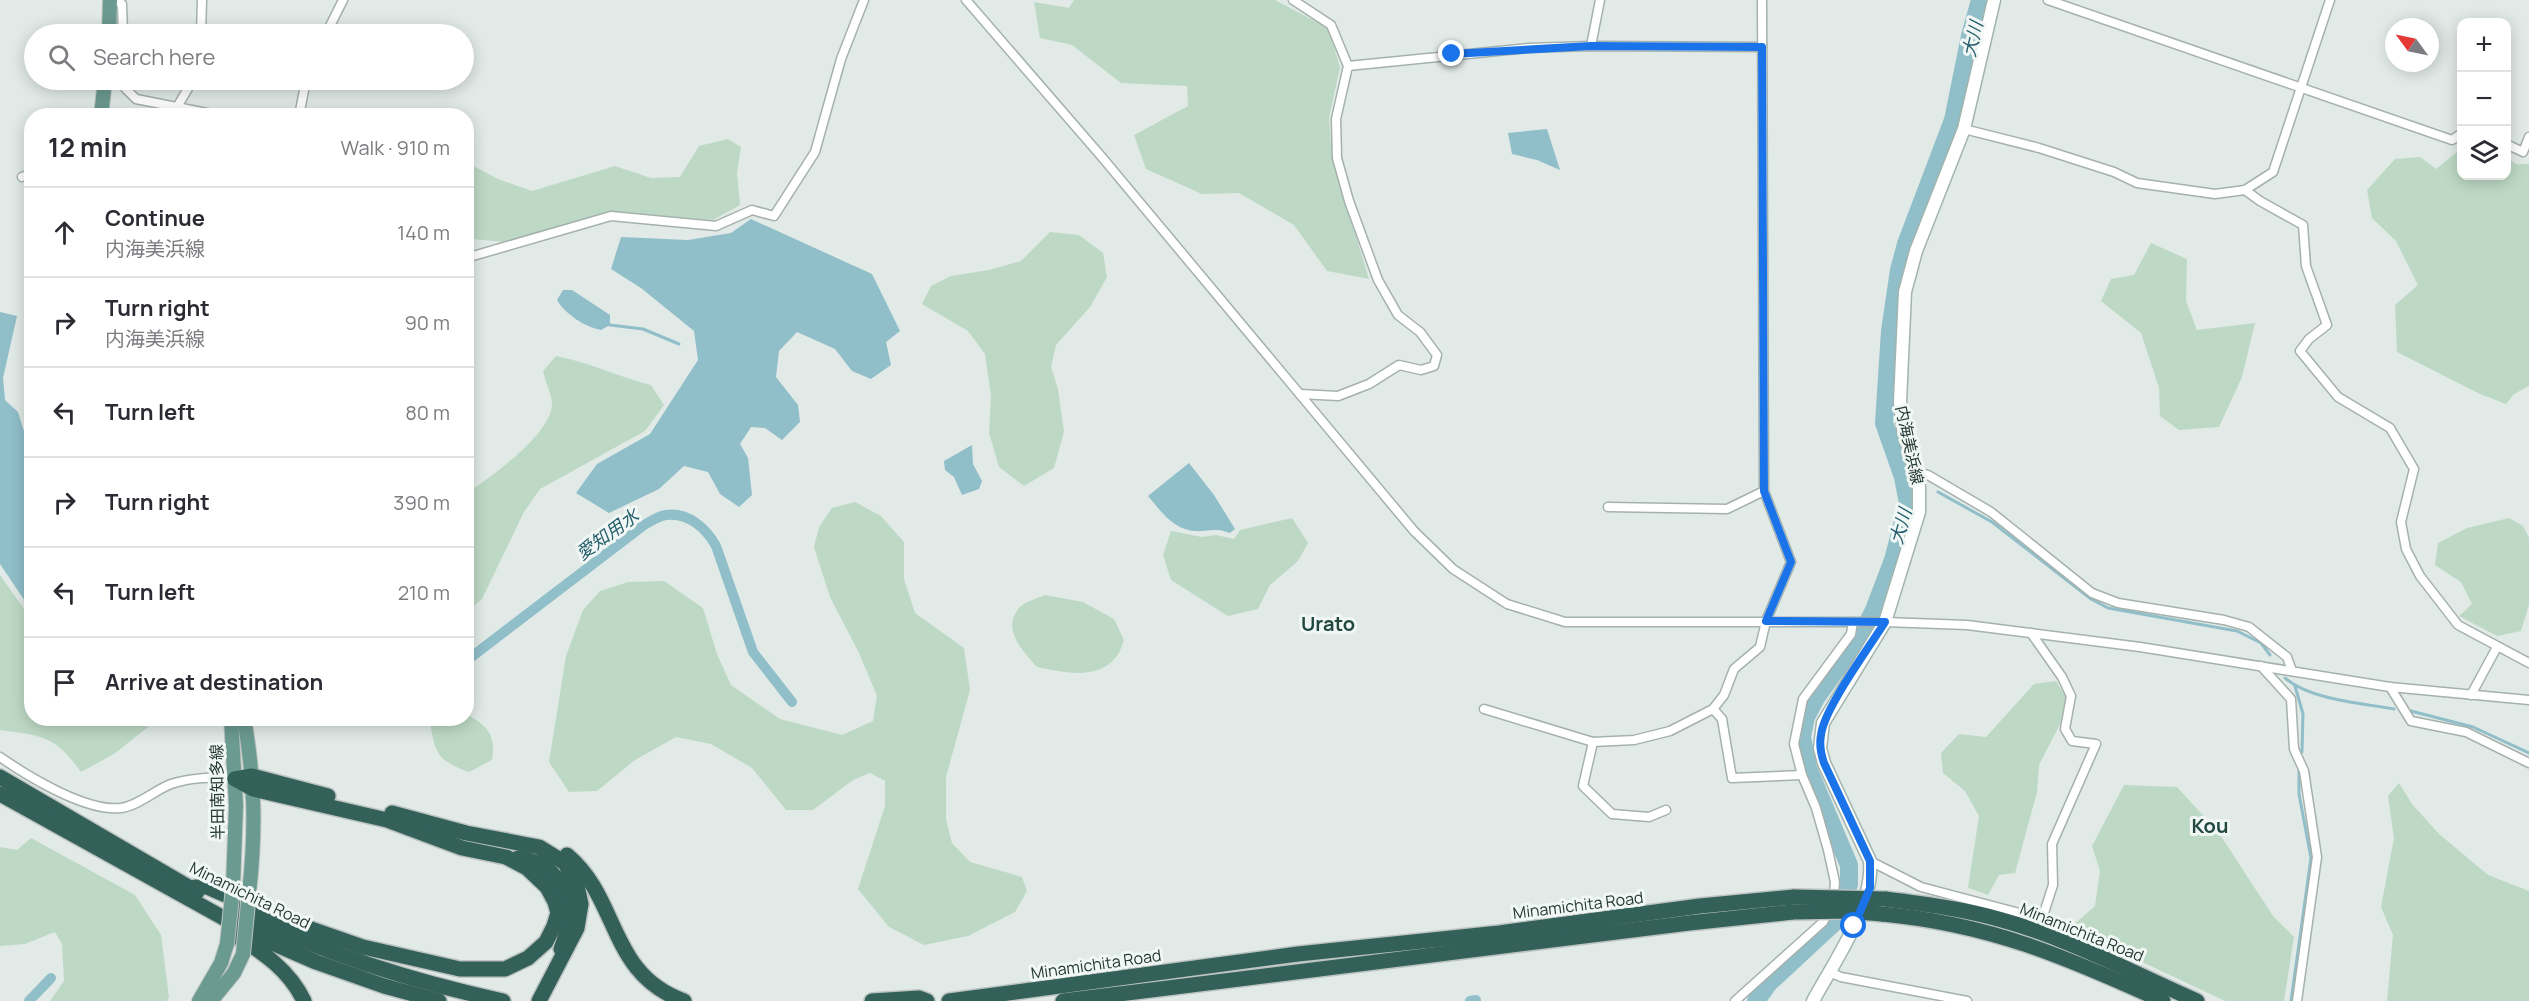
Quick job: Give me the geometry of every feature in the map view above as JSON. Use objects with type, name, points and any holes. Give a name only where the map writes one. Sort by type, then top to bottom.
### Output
[{"type":"highway","name":"Minamichita Road","points":[[0,777],[190,888],[273,929],[326,950],[450,990],[503,1001]]},
{"type":"highway","points":[[235,779],[466,833],[539,847],[565,863],[579,890],[581,904],[577,928],[545,984],[531,1001]]},
{"type":"highway","points":[[253,782],[387,820],[462,848],[531,860],[541,864],[552,874],[567,895],[569,909],[562,946],[539,1001]]},
{"type":"highway","name":"Minamichita Road","points":[[0,795],[256,936],[316,962],[384,986],[439,1001]]},
{"type":"highway","points":[[81,840],[87,853],[265,954],[289,978],[304,1001]]},
{"type":"highway","points":[[511,841],[542,840],[576,862],[597,890],[618,938],[637,969],[654,985],[684,1001]]},
{"type":"highway","points":[[190,888],[205,886],[274,916],[363,947],[460,969],[505,969],[528,958],[546,942],[558,913],[555,902],[543,882],[527,868],[506,857]]},
{"type":"highway","name":"Minamichita Road","points":[[1063,1001],[1689,923],[1794,905]]},
{"type":"highway","name":"Minamichita Road","points":[[949,1001],[1298,954],[1499,933],[1700,906],[1794,905],[1961,909],[2003,920],[2090,953],[2197,1001]]},
{"type":"highway","name":"Minamichita Road","points":[[1884,907],[1998,934],[2084,965],[2163,1001]]},
{"type":"highway","points":[[872,1001],[919,998],[927,1001]]},
{"type":"main road","points":[[109,24],[110,0]]},
{"type":"main road","name":"内海美浜線","points":[[1813,1001],[1854,926],[1870,888],[1870,861],[1824,763],[1820,748],[1821,735],[1829,711],[1881,622],[1919,512],[1920,495],[1903,429],[1900,402],[1905,292],[1916,251],[1964,129],[1994,0]]},
{"type":"main road","points":[[102,108],[104,90]]},
{"type":"main road","name":"半田南知多線","points":[[199,1001],[220,963],[227,944],[233,887],[235,779],[232,726]]},
{"type":"main road","name":"半田南知多線","points":[[211,1001],[234,973],[243,954],[254,847],[253,782],[245,726]]},
{"type":"street","points":[[115,0],[122,4],[123,24]]},
{"type":"street","points":[[201,24],[202,0]]},
{"type":"street","points":[[331,24],[343,0]]},
{"type":"street","points":[[474,256],[611,216],[716,226],[752,210],[774,216],[815,152],[842,59],[863,0]]},
{"type":"street","points":[[966,0],[1428,546],[1453,569],[1508,604],[1565,622],[1766,621],[1967,624],[2390,687],[2529,700]]},
{"type":"street","points":[[1293,0],[1331,25],[1348,66],[1336,119],[1337,158],[1349,201],[1378,280],[1398,315],[1420,332],[1437,355],[1434,366],[1421,370],[1399,364],[1369,384],[1338,396],[1300,394]]},
{"type":"street","points":[[1591,46],[1599,0]]},
{"type":"street","points":[[1484,709],[1593,742],[1634,740],[1670,731],[1713,709],[1724,695],[1734,669],[1760,646],[1766,621],[1791,562],[1764,491],[1762,0]]},
{"type":"street","points":[[2048,0],[2452,140],[2457,136]]},
{"type":"street","points":[[1964,129],[2039,148],[2114,172],[2137,183],[2215,194],[2245,190],[2273,172],[2330,0]]},
{"type":"street","points":[[1348,66],[1528,48],[1762,47]]},
{"type":"street","points":[[127,90],[136,99],[182,108]]},
{"type":"street","points":[[177,107],[187,90]]},
{"type":"street","points":[[301,108],[304,90]]},
{"type":"street","points":[[2511,146],[2523,152],[2529,136]]},
{"type":"street","points":[[2245,190],[2303,225],[2306,266],[2327,325],[2309,339],[2300,351],[2338,397],[2390,428],[2414,468],[2401,522],[2406,549],[2420,576],[2458,625],[2529,663]]},
{"type":"street","points":[[1915,471],[1928,475],[1991,512],[2092,592],[2118,603],[2249,627],[2287,657],[2292,671]]},
{"type":"street","points":[[1608,507],[1727,509],[1764,491]]},
{"type":"street","points":[[1735,1001],[1823,922],[1833,904],[1835,882],[1828,850],[1816,808],[1802,775],[1794,744],[1803,699],[1851,634],[1856,622]]},
{"type":"street","points":[[1870,861],[1921,887],[2042,919],[2053,885],[2052,844],[2096,744],[2072,741],[2065,729],[2071,696],[2062,677],[2031,633]]},
{"type":"street","points":[[2471,695],[2497,647]]},
{"type":"street","points":[[2261,666],[2291,699],[2294,748],[2304,771],[2317,857],[2297,1001]]},
{"type":"street","points":[[2390,687],[2411,721],[2466,732],[2529,763]]},
{"type":"street","points":[[1713,709],[1722,719],[1732,778],[1802,775]]},
{"type":"street","points":[[1593,742],[1583,786],[1612,814],[1649,817],[1666,810]]},
{"type":"street","points":[[0,757],[23,773],[74,798],[101,807],[123,808],[172,784],[220,777],[235,779]]},
{"type":"street","points":[[1829,972],[1841,977],[1967,1001]]},
{"type":"green space","points":[[1074,0],[1275,0],[1328,28],[1340,67],[1329,118],[1332,158],[1369,279],[1327,271],[1294,225],[1239,193],[1202,194],[1146,169],[1134,135],[1188,106],[1187,86],[1121,83],[1072,45],[1040,38],[1034,2],[1069,8]]},
{"type":"green space","points":[[728,139],[741,147],[737,173],[740,205],[713,220],[613,212],[504,242],[474,239],[474,166],[498,179],[532,191],[615,166],[651,178],[680,177],[699,146]]},
{"type":"green space","points":[[2457,152],[2457,180],[2511,180],[2511,161],[2516,164],[2529,164],[2529,386],[2514,394],[2506,404],[2480,394],[2397,352],[2395,305],[2418,285],[2396,241],[2372,218],[2367,190],[2395,159],[2420,157],[2436,169]]},
{"type":"green space","points":[[1050,232],[1079,235],[1103,253],[1107,277],[1090,307],[1056,345],[1051,367],[1058,389],[1064,432],[1054,468],[1024,486],[999,467],[989,433],[991,396],[985,354],[968,331],[922,304],[931,286],[951,276],[989,270],[1021,261]]},
{"type":"green space","points":[[2151,243],[2187,259],[2186,301],[2197,330],[2255,323],[2242,377],[2219,427],[2179,430],[2160,416],[2159,388],[2141,333],[2101,301],[2111,279],[2134,275]]},
{"type":"green space","points":[[556,356],[580,362],[651,385],[664,405],[645,431],[540,489],[524,512],[482,599],[474,606],[474,488],[521,451],[543,427],[550,414],[552,403],[543,371]]},
{"type":"green space","points":[[855,502],[881,516],[904,542],[904,579],[915,613],[964,648],[970,690],[946,777],[946,819],[952,843],[970,862],[1022,877],[1027,891],[1015,912],[968,936],[924,945],[889,927],[858,889],[885,806],[885,781],[870,773],[853,780],[813,810],[786,810],[752,768],[711,744],[676,737],[635,760],[597,791],[569,792],[549,762],[566,656],[583,610],[600,591],[628,582],[664,581],[703,608],[717,654],[731,685],[780,719],[842,735],[873,721],[877,696],[859,653],[830,597],[814,547],[819,527],[832,508]]},
{"type":"green space","points":[[1292,518],[1308,543],[1298,561],[1270,585],[1258,609],[1228,616],[1171,580],[1163,555],[1171,531],[1202,537],[1216,535],[1234,539],[1240,530]]},
{"type":"green space","points":[[2509,518],[2523,526],[2529,538],[2529,605],[2521,631],[2497,636],[2459,616],[2472,604],[2461,582],[2435,565],[2438,543],[2467,528]]},
{"type":"green space","points":[[0,575],[24,609],[24,726],[149,726],[114,754],[81,772],[63,751],[46,739],[0,730]]},
{"type":"green space","points":[[1045,595],[1083,602],[1114,619],[1124,640],[1116,657],[1108,665],[1090,672],[1068,672],[1037,667],[1020,647],[1012,624],[1021,606]]},
{"type":"green space","points":[[2056,681],[2066,697],[2060,724],[2039,765],[2037,792],[2015,873],[1999,875],[1988,895],[1968,888],[1979,816],[1965,791],[1943,773],[1941,753],[1959,734],[1986,737],[2034,684]]},
{"type":"green space","points":[[474,719],[489,732],[493,744],[492,760],[469,772],[444,760],[434,742],[431,726],[474,726]]},
{"type":"green space","points":[[2399,783],[2412,804],[2439,834],[2488,875],[2529,891],[2529,1001],[2387,1001],[2393,935],[2381,907],[2394,838],[2388,796]]},
{"type":"green space","points":[[2124,785],[2177,787],[2219,833],[2273,916],[2294,937],[2284,1001],[2225,1001],[2070,928],[2095,906],[2100,871],[2092,846]]},
{"type":"green space","points":[[31,838],[135,895],[161,935],[169,997],[167,1001],[50,1001],[64,981],[62,944],[55,932],[25,944],[0,946],[0,847],[17,850]]},
{"type":"water","points":[[1547,129],[1560,170],[1537,160],[1512,154],[1508,133]]},
{"type":"water","points":[[751,219],[872,274],[900,331],[886,342],[891,365],[871,379],[852,371],[835,349],[797,332],[779,351],[776,377],[798,405],[800,422],[782,440],[765,428],[751,427],[740,444],[748,458],[752,495],[739,507],[720,494],[708,472],[684,466],[659,489],[609,513],[576,493],[597,464],[650,434],[698,360],[694,331],[641,288],[611,269],[621,237],[688,240],[731,233]]},
{"type":"water","points":[[563,290],[572,290],[610,315],[610,325],[601,330],[588,326],[570,315],[557,300]]},
{"type":"water","points":[[0,312],[17,316],[3,378],[5,400],[18,412],[24,431],[24,600],[0,564]]},
{"type":"water","points":[[972,445],[973,464],[982,481],[979,489],[962,495],[954,477],[945,470],[944,461]]},
{"type":"water","points":[[1189,463],[1214,495],[1235,529],[1230,533],[1219,530],[1193,531],[1177,526],[1148,496]]},
{"type":"waterway","name":"大川","points":[[1756,1001],[1769,983],[1835,922],[1849,884],[1849,865],[1808,768],[1802,737],[1806,717],[1816,698],[1863,632],[1874,610],[1893,560],[1908,503],[1903,477],[1884,423],[1890,331],[1899,270],[1906,244],[1953,120],[1970,36],[1980,0]]},
{"type":"waterway","points":[[610,325],[643,329],[679,344]]},
{"type":"waterway","points":[[1938,492],[1992,522],[2091,599],[2108,608],[2237,631],[2261,643],[2270,655]]},
{"type":"waterway","name":"愛知用水","points":[[474,655],[644,525],[666,515],[682,516],[702,527],[712,539],[753,652],[792,702]]},
{"type":"waterway","points":[[2285,678],[2322,696],[2394,709]]},
{"type":"waterway","points":[[2295,686],[2303,714],[2302,752]]},
{"type":"waterway","points":[[2411,711],[2473,727],[2529,753]]},
{"type":"waterway","points":[[2291,1001],[2311,858],[2299,794],[2299,770]]},
{"type":"waterway","name":"愛知用水","points":[[29,1001],[51,978]]},
{"type":"waterway","name":"愛知用水","points":[[1470,1001],[1476,1000]]},
{"type":"district","name":"Urato","points":[[1328,623]]},
{"type":"district","name":"Kou","points":[[2210,825]]},
{"type":"route","points":[[1452,54],[1591,46],[1762,47],[1764,491],[1791,562],[1766,621],[1885,622],[1829,711],[1821,735],[1820,748],[1824,763],[1870,861],[1870,888],[1854,926]]}]
